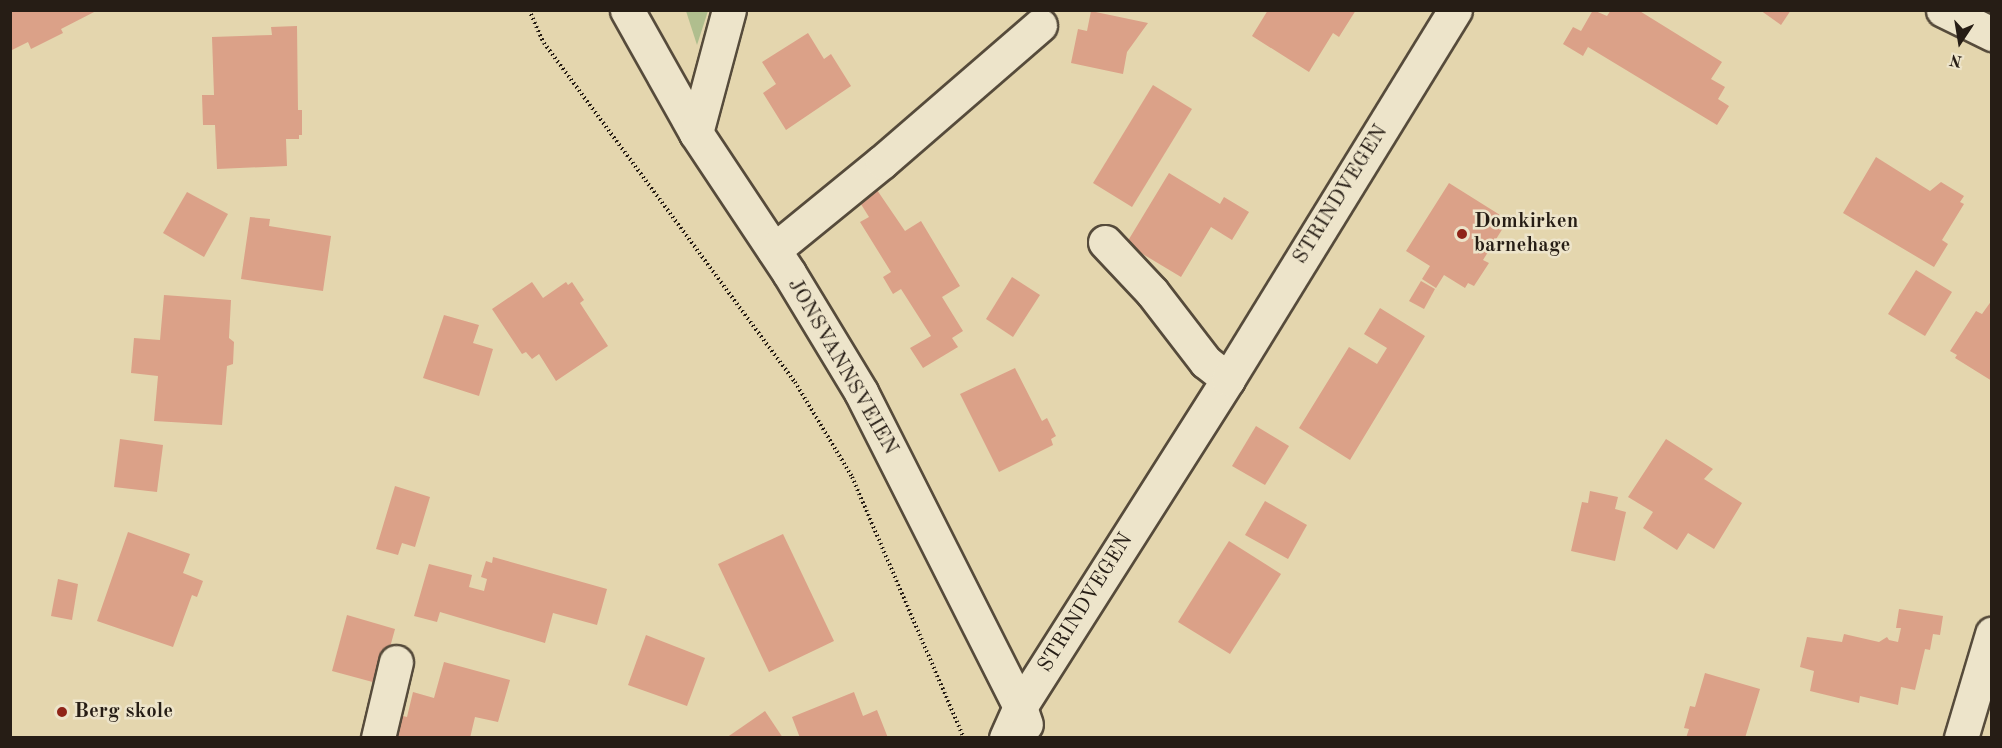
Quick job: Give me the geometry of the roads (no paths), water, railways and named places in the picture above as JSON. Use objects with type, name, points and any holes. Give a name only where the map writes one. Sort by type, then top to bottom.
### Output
[{"type":"street","name":"JONSVANNSVEIEN","points":[[627,10],[696,134],[774,250],[861,392],[1020,707],[1030,738]]},
{"type":"street","points":[[696,134],[729,10]]},
{"type":"street","name":"STRINDVEGEN","points":[[1006,738],[1020,707],[1228,379],[1455,10]]},
{"type":"street","points":[[1943,10],[1992,34]]},
{"type":"street","points":[[774,250],[882,162],[1040,25]]},
{"type":"street","points":[[1105,242],[1152,292],[1206,362],[1228,379]]},
{"type":"street","points":[[1961,738],[1992,634]]},
{"type":"street","points":[[378,738],[396,662]]},
{"type":"place","name":"Domkirken barnehage","points":[[1462,234]]},
{"type":"place","name":"Berg skole","points":[[62,712]]}]
